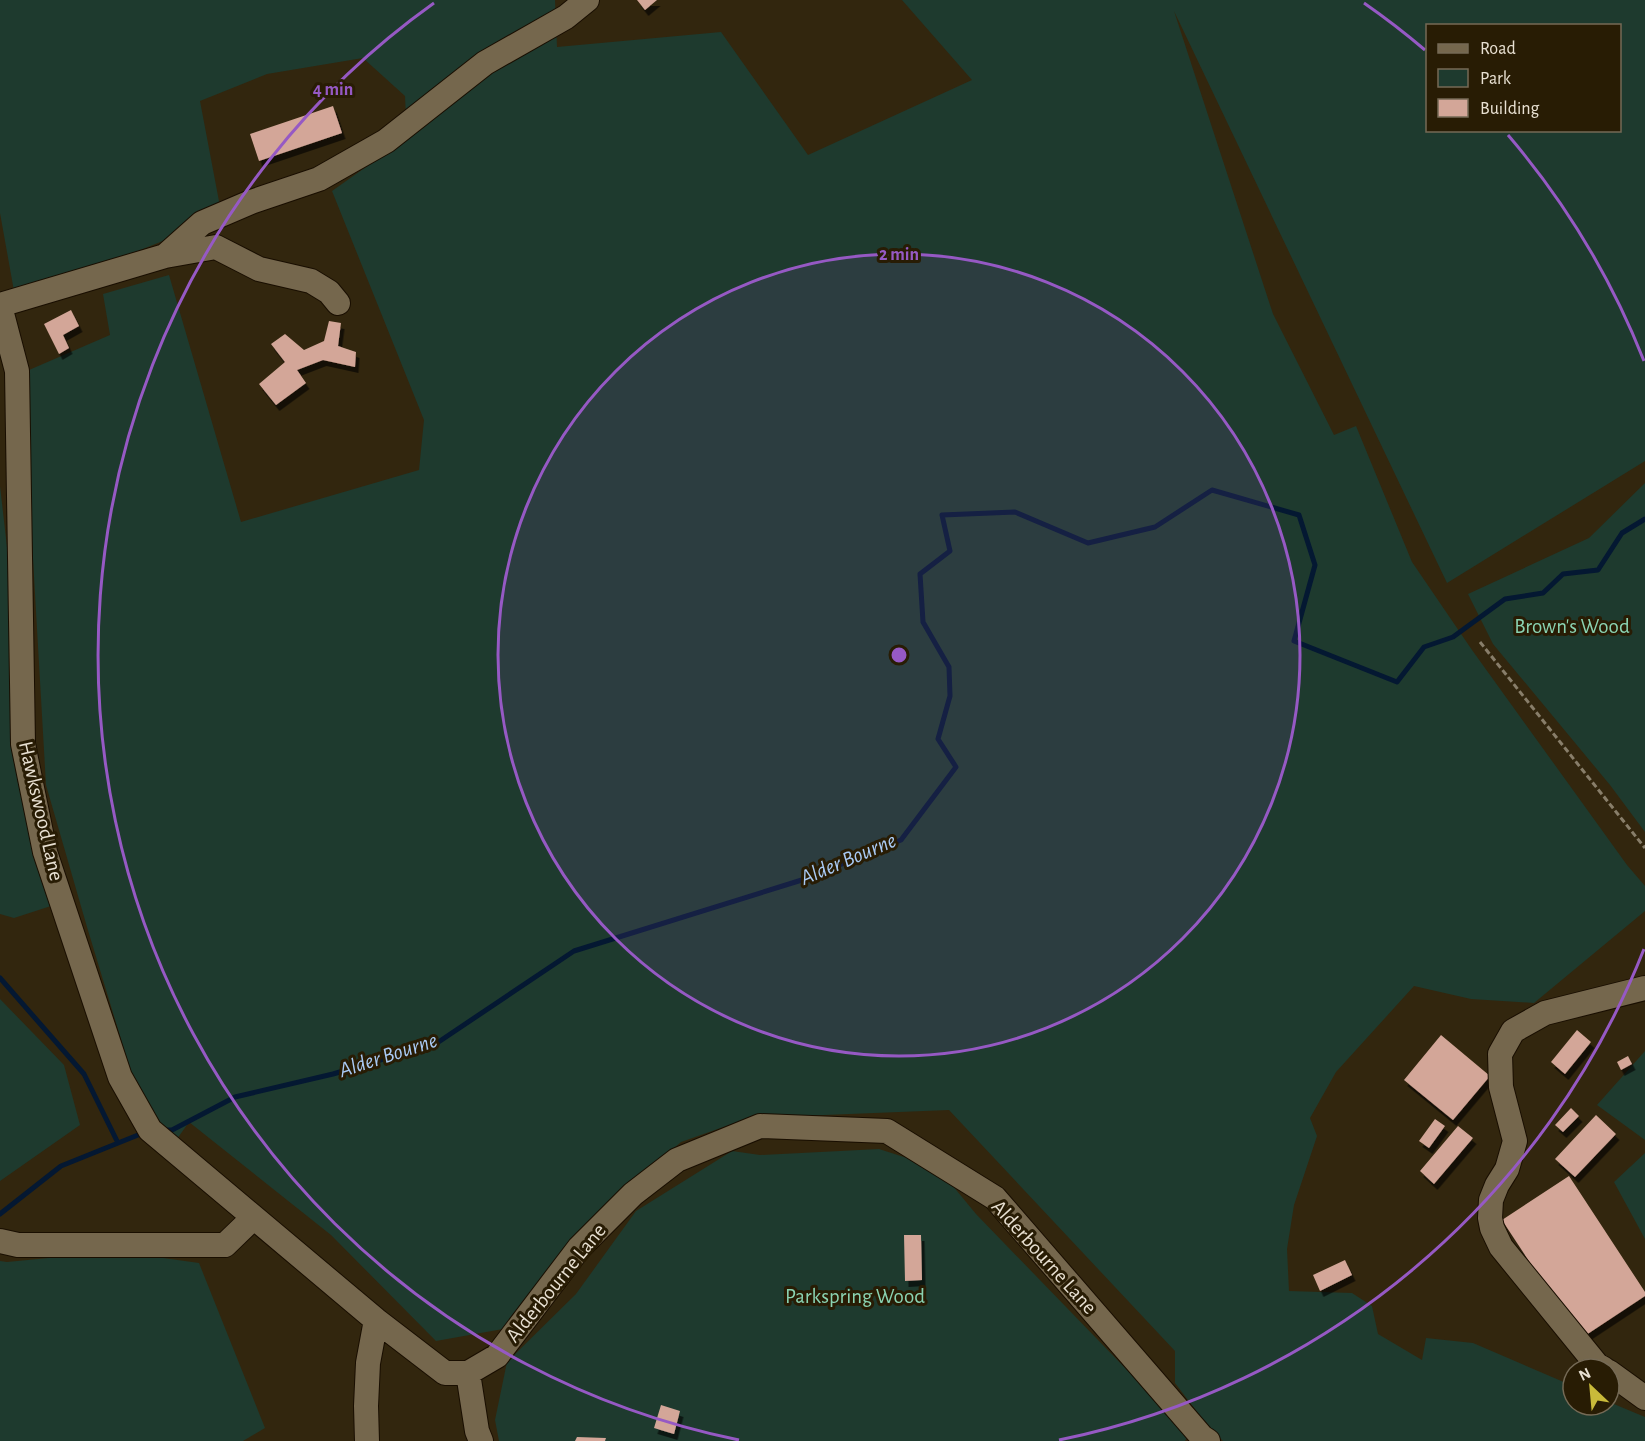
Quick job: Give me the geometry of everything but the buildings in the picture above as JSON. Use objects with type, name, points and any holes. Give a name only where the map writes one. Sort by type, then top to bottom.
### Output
[{"type":"street","points":[[165,256],[202,223],[251,202],[319,179],[386,141],[485,63],[566,17],[587,0]]},
{"type":"street","points":[[0,305],[165,256],[216,247],[259,269],[311,281],[329,292],[338,303]]},
{"type":"street","name":"Hawkswood Lane","points":[[0,305],[17,371],[23,744],[45,852],[120,1077],[150,1130],[253,1218]]},
{"type":"street","points":[[1591,1357],[1501,1247],[1492,1228],[1491,1200],[1508,1168],[1515,1141],[1501,1087],[1500,1054],[1513,1031],[1545,1013],[1645,988]]},
{"type":"street","name":"Alderbourne Lane","points":[[468,1373],[497,1356],[579,1248],[633,1194],[677,1160],[760,1126],[887,1131],[994,1198],[1202,1437],[1208,1441]]},
{"type":"street","points":[[0,1241],[18,1245],[225,1245],[253,1218],[376,1320],[445,1373],[468,1373],[477,1431],[481,1441]]},
{"type":"street","points":[[368,1441],[366,1406],[368,1363],[376,1320]]},
{"type":"street","points":[[1621,1381],[1645,1398]]},
{"type":"path","points":[[1480,642],[1645,848]]},
{"type":"green space","points":[[0,0],[555,0],[557,47],[721,32],[808,155],[972,80],[902,0],[1645,0],[1645,461],[1447,583],[1174,11],[1273,314],[1334,435],[1356,426],[1412,562],[1472,650],[1627,865],[1645,886],[1645,911],[1534,1003],[1471,999],[1414,986],[1336,1072],[1310,1118],[1317,1136],[1294,1205],[1287,1249],[1289,1291],[1352,1293],[1372,1306],[1378,1334],[1422,1360],[1426,1338],[1473,1343],[1561,1381],[1561,1417],[1621,1417],[1621,1407],[1645,1417],[1645,1441],[1223,1441],[1207,1425],[1175,1383],[1175,1351],[949,1110],[749,1118],[681,1142],[585,1227],[503,1329],[436,1341],[331,1235],[189,1122],[177,1139],[151,1118],[137,1092],[46,785],[22,368],[29,370],[110,335],[103,294],[169,275],[241,522],[419,470],[424,420],[332,191],[407,138],[405,96],[363,58],[267,74],[200,101],[222,217],[138,251],[14,291],[0,213]]},
{"type":"green space","name":"Brown's Wood","points":[[1645,483],[1645,832],[1610,785],[1493,644],[1468,594],[1589,538]]},
{"type":"green space","points":[[0,486],[11,582],[18,700],[17,779],[51,906],[14,918],[0,914]]},
{"type":"green space","points":[[0,999],[64,1065],[80,1125],[0,1181]]},
{"type":"green space","points":[[1645,1051],[1645,1140],[1597,1105]]},
{"type":"green space","name":"Parkspring Wood","points":[[879,1149],[938,1168],[976,1214],[1189,1434],[1185,1441],[499,1441],[495,1420],[507,1362],[576,1294],[636,1211],[732,1151],[760,1155]]},
{"type":"green space","points":[[1645,1153],[1645,1239],[1614,1182]]},
{"type":"green space","points":[[142,1255],[199,1263],[265,1428],[243,1441],[0,1441],[0,1261],[69,1256]]},
{"type":"waterway","name":"Alder Bourne","points":[[164,1130],[172,1130],[235,1097],[333,1074],[437,1043],[574,951],[805,879],[901,840],[956,767],[938,739],[950,696],[949,667],[923,622],[920,574],[950,551],[942,515],[1015,512],[1088,543],[1155,527],[1212,490],[1299,515],[1315,565],[1294,641],[1397,682],[1424,647],[1453,637],[1505,599],[1543,593],[1563,574],[1598,570],[1622,533],[1645,519]]},
{"type":"waterway","points":[[0,978],[84,1074],[118,1143]]},
{"type":"waterway","name":"Alder Bourne","points":[[0,1214],[61,1166],[143,1133]]}]
